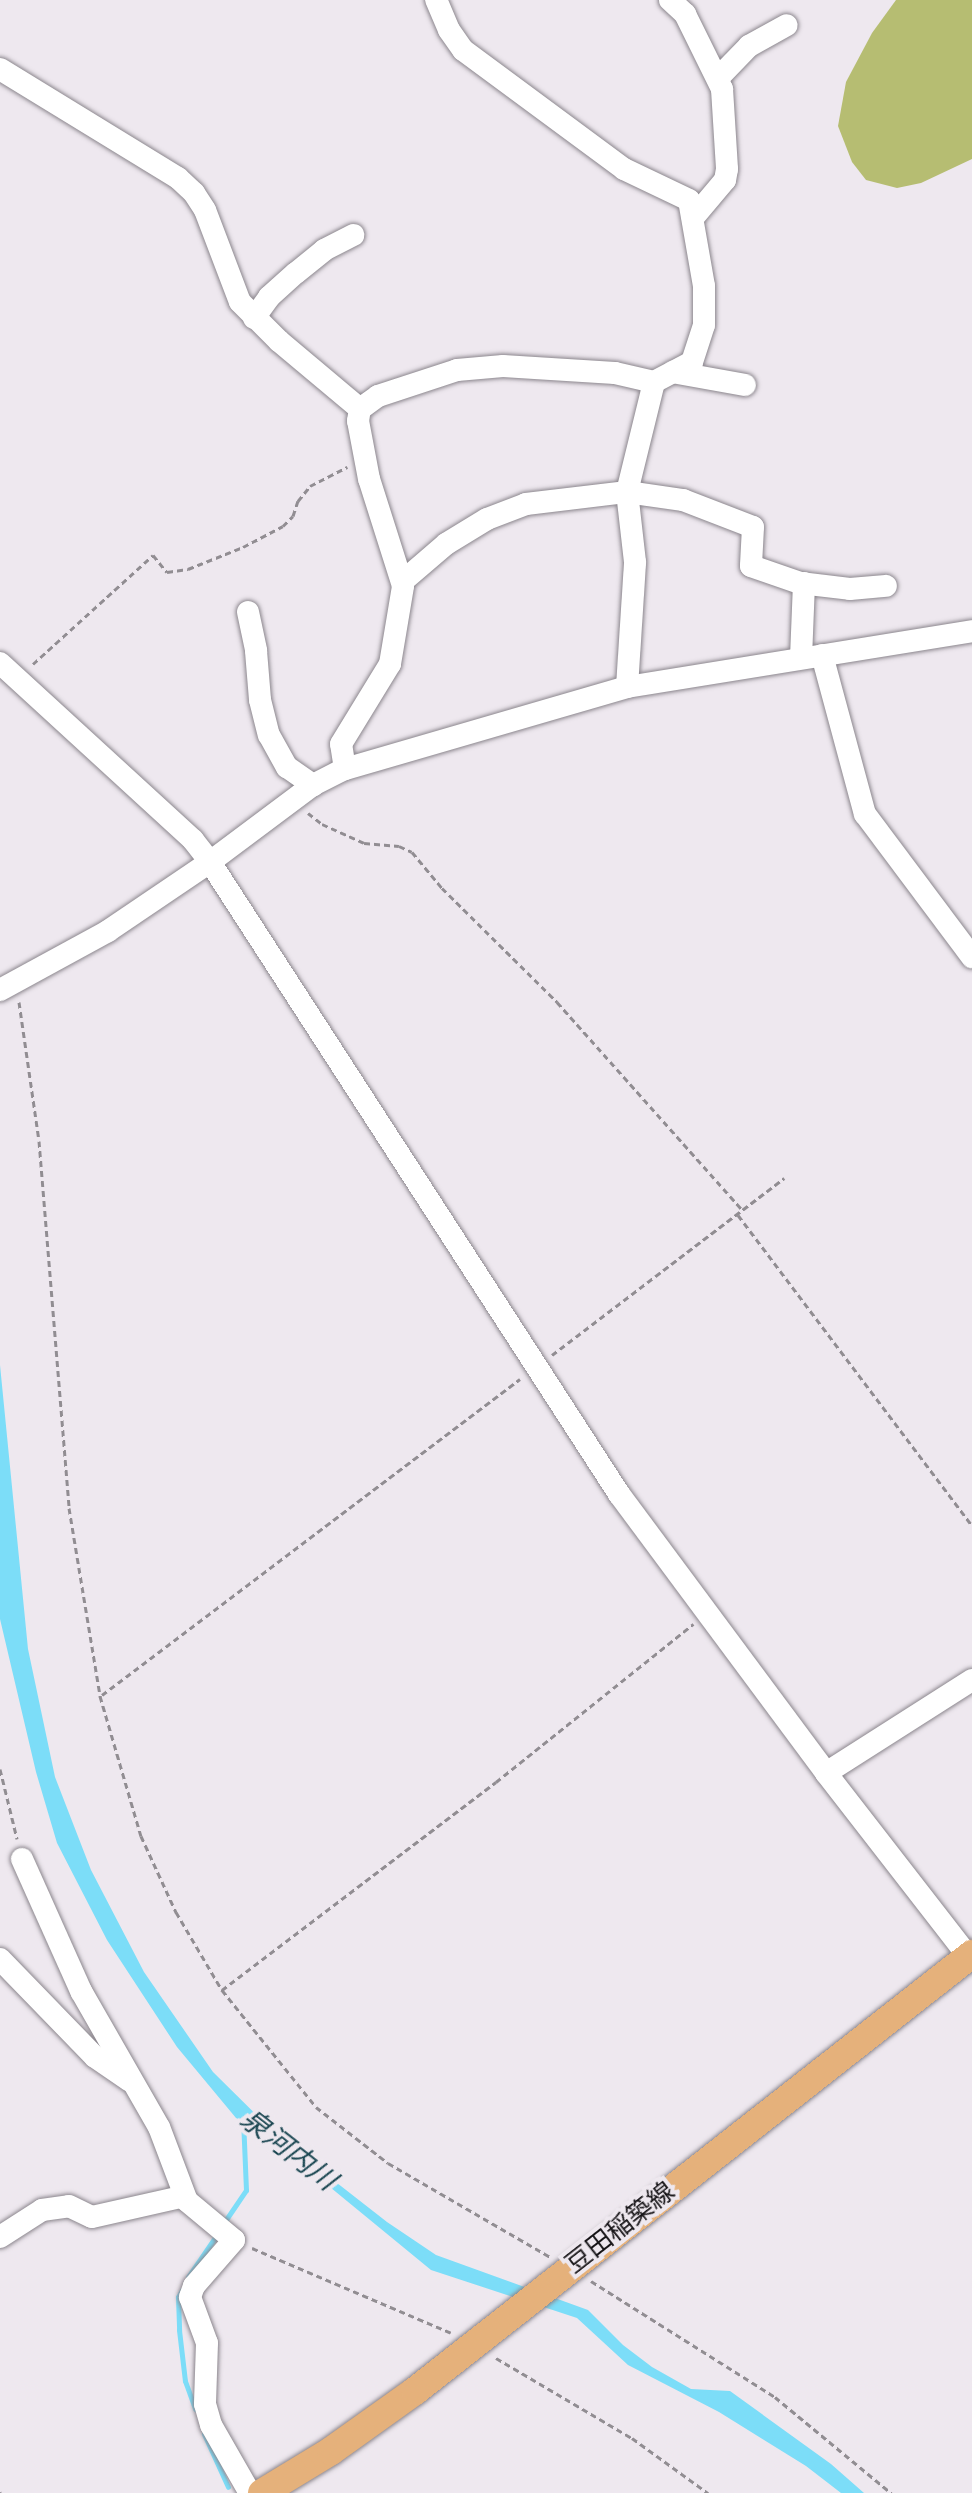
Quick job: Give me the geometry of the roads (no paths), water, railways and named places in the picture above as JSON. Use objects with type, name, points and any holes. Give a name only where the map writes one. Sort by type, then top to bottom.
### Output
[{"type":"main road","name":"豆田稲築線","points":[[262,2493],[331,2451],[477,2343],[971,1957]]},
{"type":"street","points":[[436,0],[449,30],[463,50],[624,169],[689,200],[704,286],[704,325],[692,362],[664,377],[627,492],[635,562],[627,687]]},
{"type":"street","points":[[670,0],[685,14],[719,77],[727,169],[725,180],[693,218]]},
{"type":"street","points":[[719,77],[749,46],[787,25]]},
{"type":"street","points":[[0,69],[178,178],[194,193],[205,210],[240,302],[254,318],[360,409],[366,460],[381,520],[403,581],[390,664],[341,744],[345,769]]},
{"type":"street","points":[[254,318],[269,297],[296,273],[324,250],[353,235]]},
{"type":"street","points":[[360,409],[378,396],[406,385],[472,368],[503,366],[745,385]]},
{"type":"street","points":[[403,581],[446,544],[487,519],[526,504],[627,492],[683,500],[753,527],[751,566],[804,583],[850,589],[886,586]]},
{"type":"street","points":[[804,583],[811,656],[865,814],[972,957]]},
{"type":"street","points":[[248,612],[256,651],[260,700],[269,735],[287,767],[313,785]]},
{"type":"street","points":[[7,987],[108,931],[210,862],[291,800],[345,769],[627,687],[972,631]]},
{"type":"street","points":[[0,663],[193,840],[210,862],[619,1494],[826,1773],[971,1957]]},
{"type":"street","points":[[826,1773],[972,1680]]},
{"type":"street","points":[[22,1859],[81,1991],[159,2127],[185,2196],[210,2222],[234,2240],[194,2286],[190,2297],[207,2343],[205,2404],[211,2425],[250,2493]]},
{"type":"street","points":[[0,1959],[95,2057],[135,2085]]},
{"type":"street","points":[[0,2237],[42,2210],[69,2206],[92,2217],[185,2196]]},
{"type":"water","name":"泉河内川","points":[[0,1365],[28,1649],[55,1777],[91,1870],[144,1972],[213,2072],[282,2140],[387,2222],[436,2255],[588,2310],[623,2345],[652,2367],[691,2389],[730,2391],[831,2464],[864,2493],[841,2493],[806,2466],[719,2412],[628,2365],[577,2318],[431,2270],[258,2128],[236,2118],[177,2047],[107,1940],[57,1843],[36,1772],[0,1619]]},
{"type":"waterway","name":"泉河内川","points":[[223,2224],[246,2190],[243,2117]]},
{"type":"waterway","points":[[188,2277],[218,2233]]},
{"type":"waterway","points":[[182,2290],[178,2297],[179,2330],[185,2381],[195,2409]]},
{"type":"waterway","points":[[204,2434],[228,2487]]}]
